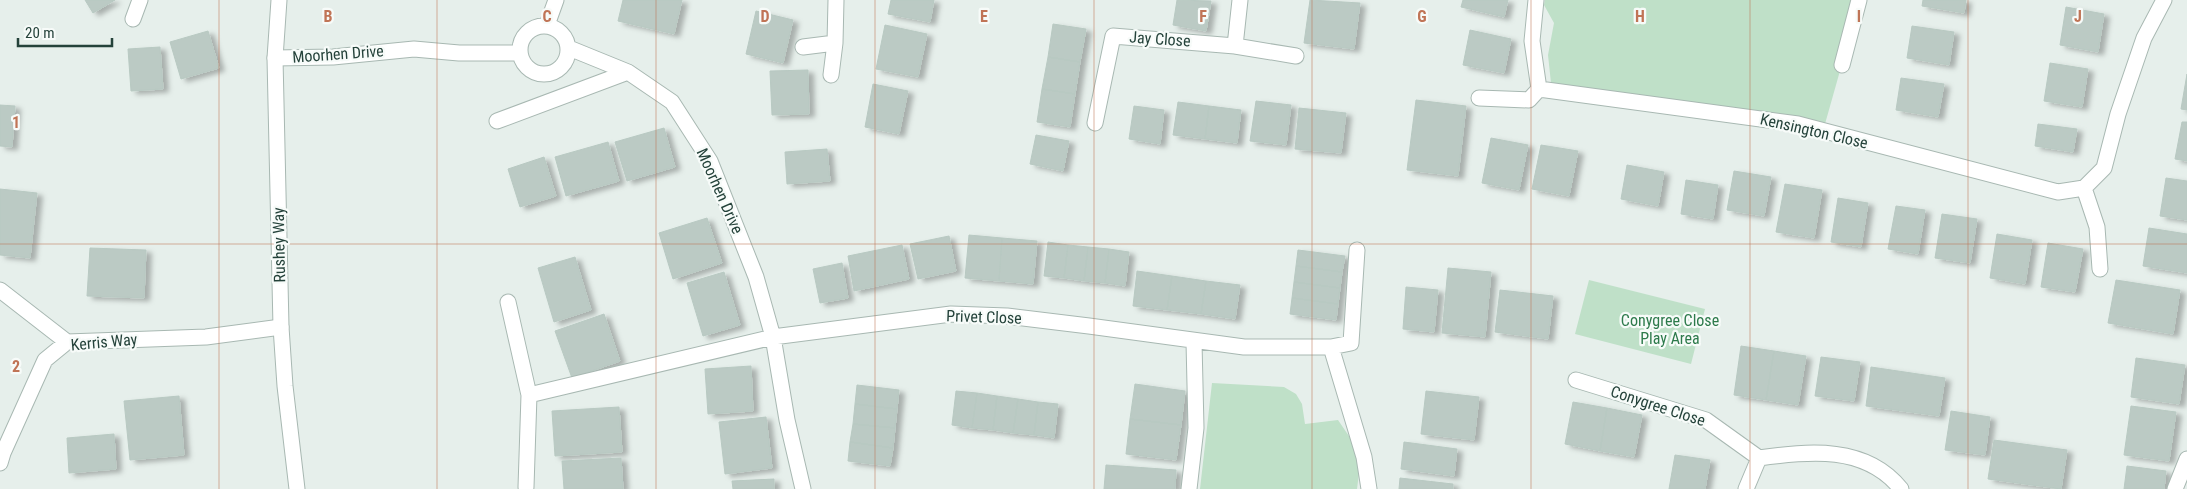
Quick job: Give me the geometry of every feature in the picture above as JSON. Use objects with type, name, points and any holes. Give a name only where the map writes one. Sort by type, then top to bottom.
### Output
[{"type":"street","points":[[133,19],[140,0]]},
{"type":"street","name":"Rushey Way","points":[[279,0],[276,58],[281,327],[297,489]]},
{"type":"street","points":[[547,25],[556,0]]},
{"type":"street","points":[[831,75],[835,43],[836,0]]},
{"type":"street","points":[[1235,46],[1240,0]]},
{"type":"street","points":[[1479,98],[1529,100],[1539,89],[1532,41],[1536,0]]},
{"type":"street","points":[[1842,65],[1859,0]]},
{"type":"street","points":[[2100,269],[2097,228],[2084,188],[2104,168],[2118,114],[2144,38],[2164,0]]},
{"type":"street","points":[[547,25],[562,32],[567,39],[569,48],[565,64],[559,70],[549,74],[541,74],[524,64],[520,54],[520,45],[527,33],[534,28],[547,25]]},
{"type":"street","name":"Jay Close","points":[[1095,123],[1113,36],[1235,46],[1296,56]]},
{"type":"street","points":[[803,47],[835,43]]},
{"type":"street","name":"Moorhen Drive","points":[[276,58],[334,57],[414,48],[458,53],[520,54]]},
{"type":"street","name":"Moorhen Drive","points":[[569,48],[628,72],[672,102],[710,161],[756,277],[773,337],[787,420],[803,489]]},
{"type":"street","points":[[497,121],[628,72]]},
{"type":"street","name":"Kensington Close","points":[[1539,89],[1798,124],[2058,192],[2084,188]]},
{"type":"street","name":"Privet Close","points":[[773,337],[951,314],[1007,316],[1080,324],[1194,342],[1244,347],[1331,347],[1351,343],[1357,250]]},
{"type":"street","points":[[0,290],[67,342]]},
{"type":"street","points":[[508,302],[529,395],[526,487]]},
{"type":"street","name":"Kerris Way","points":[[0,463],[2,453],[45,360],[67,342],[206,337],[281,327]]},
{"type":"street","points":[[529,395],[773,337]]},
{"type":"street","points":[[1189,489],[1196,428],[1194,342]]},
{"type":"street","points":[[1331,347],[1364,457],[1369,489]]},
{"type":"street","name":"Conygree Close","points":[[1576,380],[1706,420],[1760,458]]},
{"type":"street","points":[[1746,489],[1760,458],[1802,452],[1851,456],[1892,477],[1901,489]]},
{"type":"street","points":[[2175,489],[2187,458]]},
{"type":"green space","points":[[1545,0],[1860,0],[1823,131],[1551,83],[1548,55],[1554,23],[1544,5]]},
{"type":"green space","name":"Conygree Close Play Area","points":[[1589,280],[1705,309],[1691,364],[1575,334]]},
{"type":"green space","points":[[1212,383],[1284,387],[1296,394],[1302,404],[1305,424],[1338,420],[1361,458],[1357,489],[1200,489]]},
{"type":"building","points":[[85,0],[115,0],[93,13]]},
{"type":"building","points":[[623,0],[682,0],[674,34],[618,21]]},
{"type":"building","points":[[891,0],[934,0],[930,22],[888,14]]},
{"type":"building","points":[[1177,0],[1211,1],[1206,31],[1173,25]]},
{"type":"building","points":[[1310,0],[1360,3],[1354,49],[1304,43]]},
{"type":"building","points":[[1463,0],[1508,0],[1504,17],[1461,7]]},
{"type":"building","points":[[1923,0],[1966,0],[1964,13],[1922,6]]},
{"type":"building","points":[[2066,7],[2104,14],[2098,52],[2060,45]]},
{"type":"building","points":[[756,11],[793,20],[783,63],[746,54]]},
{"type":"building","points":[[1053,24],[1086,29],[1080,62],[1048,57]]},
{"type":"building","points":[[885,25],[927,34],[918,77],[876,69]]},
{"type":"building","points":[[1912,26],[1954,32],[1949,65],[1907,58]]},
{"type":"building","points":[[1470,30],[1511,39],[1504,73],[1463,65]]},
{"type":"building","points":[[208,31],[219,68],[181,79],[170,42]]},
{"type":"building","points":[[160,47],[163,89],[131,91],[128,49]]},
{"type":"building","points":[[1048,57],[1080,62],[1075,94],[1042,89]]},
{"type":"building","points":[[2050,63],[2088,69],[2082,107],[2044,101]]},
{"type":"building","points":[[808,70],[809,114],[772,115],[770,71]]},
{"type":"building","points":[[2187,74],[2187,110],[2181,109]]},
{"type":"building","points":[[1901,78],[1944,84],[1938,117],[1896,110]]},
{"type":"building","points":[[873,84],[908,91],[899,134],[865,127]]},
{"type":"building","points":[[1042,89],[1075,94],[1070,127],[1037,122]]},
{"type":"building","points":[[1416,100],[1466,106],[1458,176],[1407,170]]},
{"type":"building","points":[[1256,101],[1291,105],[1286,145],[1250,141]]},
{"type":"building","points":[[1178,102],[1209,106],[1205,139],[1173,135]]},
{"type":"building","points":[[0,105],[15,106],[12,147],[0,146]]},
{"type":"building","points":[[1134,106],[1164,110],[1160,144],[1129,139]]},
{"type":"building","points":[[1209,106],[1241,110],[1237,143],[1205,139]]},
{"type":"building","points":[[1299,108],[1346,113],[1341,153],[1295,149]]},
{"type":"building","points":[[2182,122],[2187,122],[2187,161],[2175,159]]},
{"type":"building","points":[[2038,124],[2077,129],[2073,152],[2035,146]]},
{"type":"building","points":[[664,128],[675,167],[627,181],[615,142]]},
{"type":"building","points":[[1036,135],[1069,141],[1063,171],[1030,164]]},
{"type":"building","points":[[1491,138],[1528,145],[1519,190],[1482,183]]},
{"type":"building","points":[[608,142],[619,181],[566,196],[555,157]]},
{"type":"building","points":[[1541,145],[1578,151],[1569,196],[1532,189]]},
{"type":"building","points":[[827,149],[830,181],[787,184],[785,152]]},
{"type":"building","points":[[544,157],[556,196],[520,207],[508,169]]},
{"type":"building","points":[[1627,165],[1664,172],[1658,206],[1621,199]]},
{"type":"building","points":[[1734,171],[1771,177],[1764,216],[1727,210]]},
{"type":"building","points":[[2166,178],[2187,181],[2187,220],[2160,216]]},
{"type":"building","points":[[1686,180],[1718,185],[1713,219],[1681,214]]},
{"type":"building","points":[[1785,184],[1822,190],[1814,238],[1776,232]]},
{"type":"building","points":[[0,189],[37,193],[30,258],[0,255]]},
{"type":"building","points":[[1838,198],[1868,203],[1861,247],[1831,242]]},
{"type":"building","points":[[1896,206],[1925,210],[1918,254],[1888,249]]},
{"type":"building","points":[[1942,214],[1977,219],[1970,263],[1935,258]]},
{"type":"building","points":[[707,218],[722,263],[673,279],[659,233]]},
{"type":"building","points":[[2149,228],[2187,234],[2187,273],[2143,266]]},
{"type":"building","points":[[1997,234],[2032,240],[2025,284],[1990,278]]},
{"type":"building","points":[[969,235],[1002,238],[999,281],[965,278]]},
{"type":"building","points":[[949,236],[956,271],[918,279],[910,244]]},
{"type":"building","points":[[1002,238],[1037,241],[1033,284],[999,281]]},
{"type":"building","points":[[1048,242],[1068,245],[1064,278],[1044,276]]},
{"type":"building","points":[[2048,243],[2083,249],[2075,292],[2041,287]]},
{"type":"building","points":[[902,245],[909,279],[854,291],[848,256]]},
{"type":"building","points":[[1068,245],[1088,247],[1084,281],[1064,278]]},
{"type":"building","points":[[1088,247],[1109,249],[1105,283],[1084,281]]},
{"type":"building","points":[[90,248],[146,250],[144,298],[87,296]]},
{"type":"building","points":[[1109,249],[1129,252],[1125,286],[1105,283]]},
{"type":"building","points":[[1298,250],[1345,256],[1342,272],[1296,266]]},
{"type":"building","points":[[575,257],[591,310],[554,322],[538,268]]},
{"type":"building","points":[[842,263],[848,298],[820,303],[813,269]]},
{"type":"building","points":[[1296,266],[1342,272],[1340,288],[1294,282]]},
{"type":"building","points":[[1448,268],[1491,272],[1485,337],[1442,333]]},
{"type":"building","points":[[1137,271],[1172,276],[1167,310],[1133,306]]},
{"type":"building","points":[[724,272],[740,325],[703,336],[687,283]]},
{"type":"building","points":[[1172,276],[1206,281],[1201,314],[1167,310]]},
{"type":"building","points":[[2116,280],[2180,290],[2173,334],[2108,323]]},
{"type":"building","points":[[1206,281],[1240,285],[1235,319],[1201,314]]},
{"type":"building","points":[[1294,282],[1340,288],[1338,304],[1292,298]]},
{"type":"building","points":[[1406,287],[1438,290],[1434,332],[1403,329]]},
{"type":"building","points":[[1500,290],[1553,296],[1548,339],[1495,332]]},
{"type":"building","points":[[1292,298],[1338,304],[1336,320],[1290,314]]},
{"type":"building","points":[[604,314],[620,361],[572,378],[555,331]]},
{"type":"building","points":[[1741,346],[1774,351],[1766,400],[1734,395]]},
{"type":"building","points":[[1774,351],[1806,356],[1798,405],[1766,400]]},
{"type":"building","points":[[1821,357],[1860,362],[1854,401],[1815,396]]},
{"type":"building","points":[[2136,358],[2185,365],[2179,404],[2131,397]]},
{"type":"building","points":[[751,366],[753,411],[708,414],[705,369]]},
{"type":"building","points":[[1871,367],[1945,378],[1939,416],[1866,406]]},
{"type":"building","points":[[1135,384],[1185,391],[1181,425],[1130,419]]},
{"type":"building","points":[[857,385],[899,390],[897,409],[855,404]]},
{"type":"building","points":[[956,391],[977,393],[972,428],[952,425]]},
{"type":"building","points":[[1426,391],[1479,397],[1474,440],[1421,434]]},
{"type":"building","points":[[977,393],[997,396],[993,430],[972,428]]},
{"type":"building","points":[[179,396],[184,455],[130,460],[124,401]]},
{"type":"building","points":[[997,396],[1018,399],[1013,433],[993,430]]},
{"type":"building","points":[[1018,399],[1038,402],[1034,435],[1013,433]]},
{"type":"building","points":[[1038,402],[1058,404],[1054,438],[1034,435]]},
{"type":"building","points":[[1573,402],[1607,408],[1600,451],[1565,444]]},
{"type":"building","points":[[855,404],[897,409],[895,428],[853,424]]},
{"type":"building","points":[[2131,406],[2176,412],[2169,461],[2124,455]]},
{"type":"building","points":[[619,407],[622,452],[555,456],[552,411]]},
{"type":"building","points":[[1607,408],[1642,415],[1634,457],[1600,451]]},
{"type":"building","points":[[1951,411],[1990,417],[1985,455],[1945,450]]},
{"type":"building","points":[[766,417],[772,468],[725,474],[719,422]]},
{"type":"building","points":[[1130,419],[1181,425],[1176,460],[1126,454]]},
{"type":"building","points":[[853,424],[895,428],[893,448],[850,442]]},
{"type":"building","points":[[114,434],[116,469],[69,473],[67,438]]},
{"type":"building","points":[[1994,440],[2067,450],[2061,489],[1988,479]]},
{"type":"building","points":[[850,442],[893,448],[890,466],[848,461]]},
{"type":"building","points":[[1404,442],[1457,449],[1454,476],[1401,469]]},
{"type":"building","points":[[1675,455],[1710,460],[1705,489],[1669,489]]},
{"type":"building","points":[[621,458],[623,489],[564,489],[562,461]]},
{"type":"building","points":[[1106,465],[1176,470],[1175,489],[1104,489]]},
{"type":"building","points":[[2127,466],[2166,471],[2164,489],[2124,489]]},
{"type":"building","points":[[1400,478],[1453,484],[1453,489],[1399,489]]},
{"type":"building","points":[[774,479],[774,489],[733,489],[732,481]]}]
